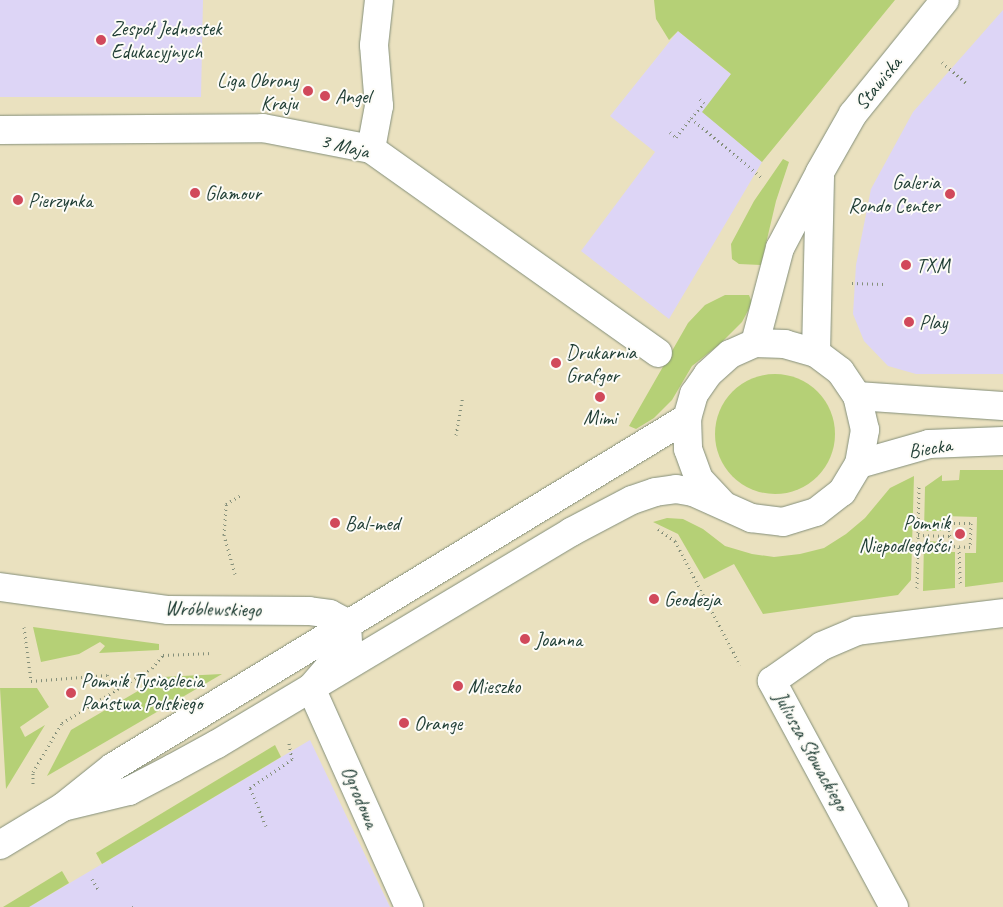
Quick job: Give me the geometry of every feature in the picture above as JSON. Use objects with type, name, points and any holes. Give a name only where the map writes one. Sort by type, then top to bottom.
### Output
[{"type":"main road","points":[[371,149],[379,106],[374,45],[379,0]]},
{"type":"main road","name":"Stawiska","points":[[755,343],[780,248],[820,172],[853,114],[945,0]]},
{"type":"main road","name":"3 Maja","points":[[0,130],[263,128],[371,149],[658,353]]},
{"type":"main road","name":"Stawiska","points":[[816,353],[820,172]]},
{"type":"main road","points":[[63,807],[129,791],[217,744],[571,532],[632,500],[655,492],[676,489],[693,492],[721,503],[750,518],[783,522],[816,512],[842,492],[859,464],[865,430],[857,396],[840,371],[816,353],[785,344],[755,343],[730,354],[708,374],[694,394],[687,418],[688,449],[699,479],[721,503]]},
{"type":"main road","points":[[857,396],[1003,406]]},
{"type":"main road","points":[[0,845],[63,807],[113,767],[687,418]]},
{"type":"main road","name":"Biecka","points":[[859,464],[930,444],[1003,441]]},
{"type":"main road","name":"Wróblewskiego","points":[[0,587],[168,610],[309,611],[330,614],[347,623]]},
{"type":"main road","name":"Juliusza Słowackiego","points":[[894,907],[772,681],[822,646],[857,631],[1003,613]]},
{"type":"main road","points":[[311,688],[348,645],[347,623]]},
{"type":"main road","name":"Ogrodowa","points":[[311,688],[409,907]]},
{"type":"path","points":[[939,60],[966,83]]},
{"type":"path","points":[[670,132],[676,137],[704,103],[698,97]]},
{"type":"path","points":[[691,118],[761,177]]},
{"type":"path","points":[[852,283],[884,284]]},
{"type":"path","points":[[456,435],[463,397]]},
{"type":"path","points":[[917,592],[920,476]]},
{"type":"path","points":[[238,582],[224,535],[226,504],[241,495]]},
{"type":"path","points":[[949,523],[971,523],[970,547],[950,546],[949,536],[949,523]]},
{"type":"path","points":[[652,525],[675,541],[742,667]]},
{"type":"path","points":[[918,535],[949,536]]},
{"type":"path","points":[[959,546],[960,578]]},
{"type":"path","points":[[23,619],[31,680],[108,675],[116,690]]},
{"type":"path","points":[[33,772],[62,723],[152,668],[163,655],[213,653]]},
{"type":"path","points":[[266,826],[250,788],[292,759],[288,736]]},
{"type":"path","points":[[92,879],[98,889]]},
{"type":"shaded area","name":"Zespół Jednostek Edukacyjnych","points":[[0,0],[203,0],[201,97],[0,97]]},
{"type":"shaded area","name":"Galeria Rondo Center","points":[[1003,10],[1003,374],[916,374],[888,366],[864,341],[853,314],[856,265],[871,189],[913,112]]},
{"type":"shaded area","points":[[678,31],[732,75],[703,112],[762,162],[669,319],[581,251],[655,152],[610,116]]},
{"type":"shaded area","points":[[310,740],[390,907],[29,907],[102,864]]},
{"type":"green space","points":[[654,0],[895,0],[762,162],[702,112],[731,74],[678,31],[669,40],[656,19]]},
{"type":"green space","points":[[783,159],[789,162],[776,201],[761,265],[739,264],[732,259],[731,244],[754,201]]},
{"type":"green space","points":[[725,295],[749,295],[752,303],[742,322],[720,344],[692,366],[672,400],[654,418],[636,429],[629,426],[688,323],[705,305]]},
{"type":"green space","points":[[775,374],[787,375],[798,379],[808,384],[817,392],[825,401],[830,411],[834,422],[834,446],[830,457],[825,467],[817,476],[808,484],[798,489],[787,493],[775,494],[763,493],[752,489],[742,484],[733,476],[725,467],[720,457],[716,446],[715,434],[716,422],[720,411],[725,401],[733,392],[742,384],[752,379],[763,375]]},
{"type":"green space","points":[[960,470],[1003,470],[1003,582],[965,587],[965,553],[976,553],[977,517],[944,516],[943,531],[924,531],[925,487],[942,475],[942,481],[959,480]]},
{"type":"green space","points":[[914,476],[911,580],[898,595],[763,614],[734,564],[704,579],[678,534],[653,522],[667,518],[683,519],[703,529],[725,546],[752,554],[774,557],[800,554],[824,548],[846,534],[865,518],[890,488]]},
{"type":"green space","points":[[924,541],[943,542],[944,552],[955,552],[955,588],[923,591]]},
{"type":"green space","points":[[33,627],[159,644],[159,650],[99,653],[105,646],[100,642],[79,654],[41,662]]},
{"type":"green space","points":[[222,674],[47,776],[71,730],[162,677]]},
{"type":"green space","points":[[0,688],[37,688],[49,707],[20,727],[25,737],[45,725],[6,789]]},
{"type":"green space","points":[[275,745],[281,757],[102,864],[96,853]]},
{"type":"green space","points":[[62,871],[69,883],[29,907],[3,907]]},
{"type":"place","name":"Zespół Jednostek Edukacyjnych","points":[[101,40]]},
{"type":"place","name":"Liga Obrony Kraju","points":[[308,91]]},
{"type":"place","name":"Angel","points":[[325,96]]},
{"type":"place","name":"Glamour","points":[[195,193]]},
{"type":"place","name":"Galeria Rondo Center","points":[[950,194]]},
{"type":"place","name":"Pierzynka","points":[[18,200]]},
{"type":"place","name":"TXM","points":[[906,265]]},
{"type":"place","name":"Play","points":[[909,322]]},
{"type":"place","name":"Drukarnia Grafgor","points":[[556,363]]},
{"type":"place","name":"Mimi","points":[[600,397]]},
{"type":"place","name":"Bal-med","points":[[335,523]]},
{"type":"place","name":"Pomnik Niepodległości","points":[[960,534]]},
{"type":"place","name":"Geodezja","points":[[654,599]]},
{"type":"place","name":"Joanna","points":[[525,639]]},
{"type":"place","name":"Mieszko","points":[[458,686]]},
{"type":"place","name":"Pomnik Tysiąclecia Państwa Polskiego","points":[[71,693]]},
{"type":"place","name":"Orange","points":[[404,723]]}]
